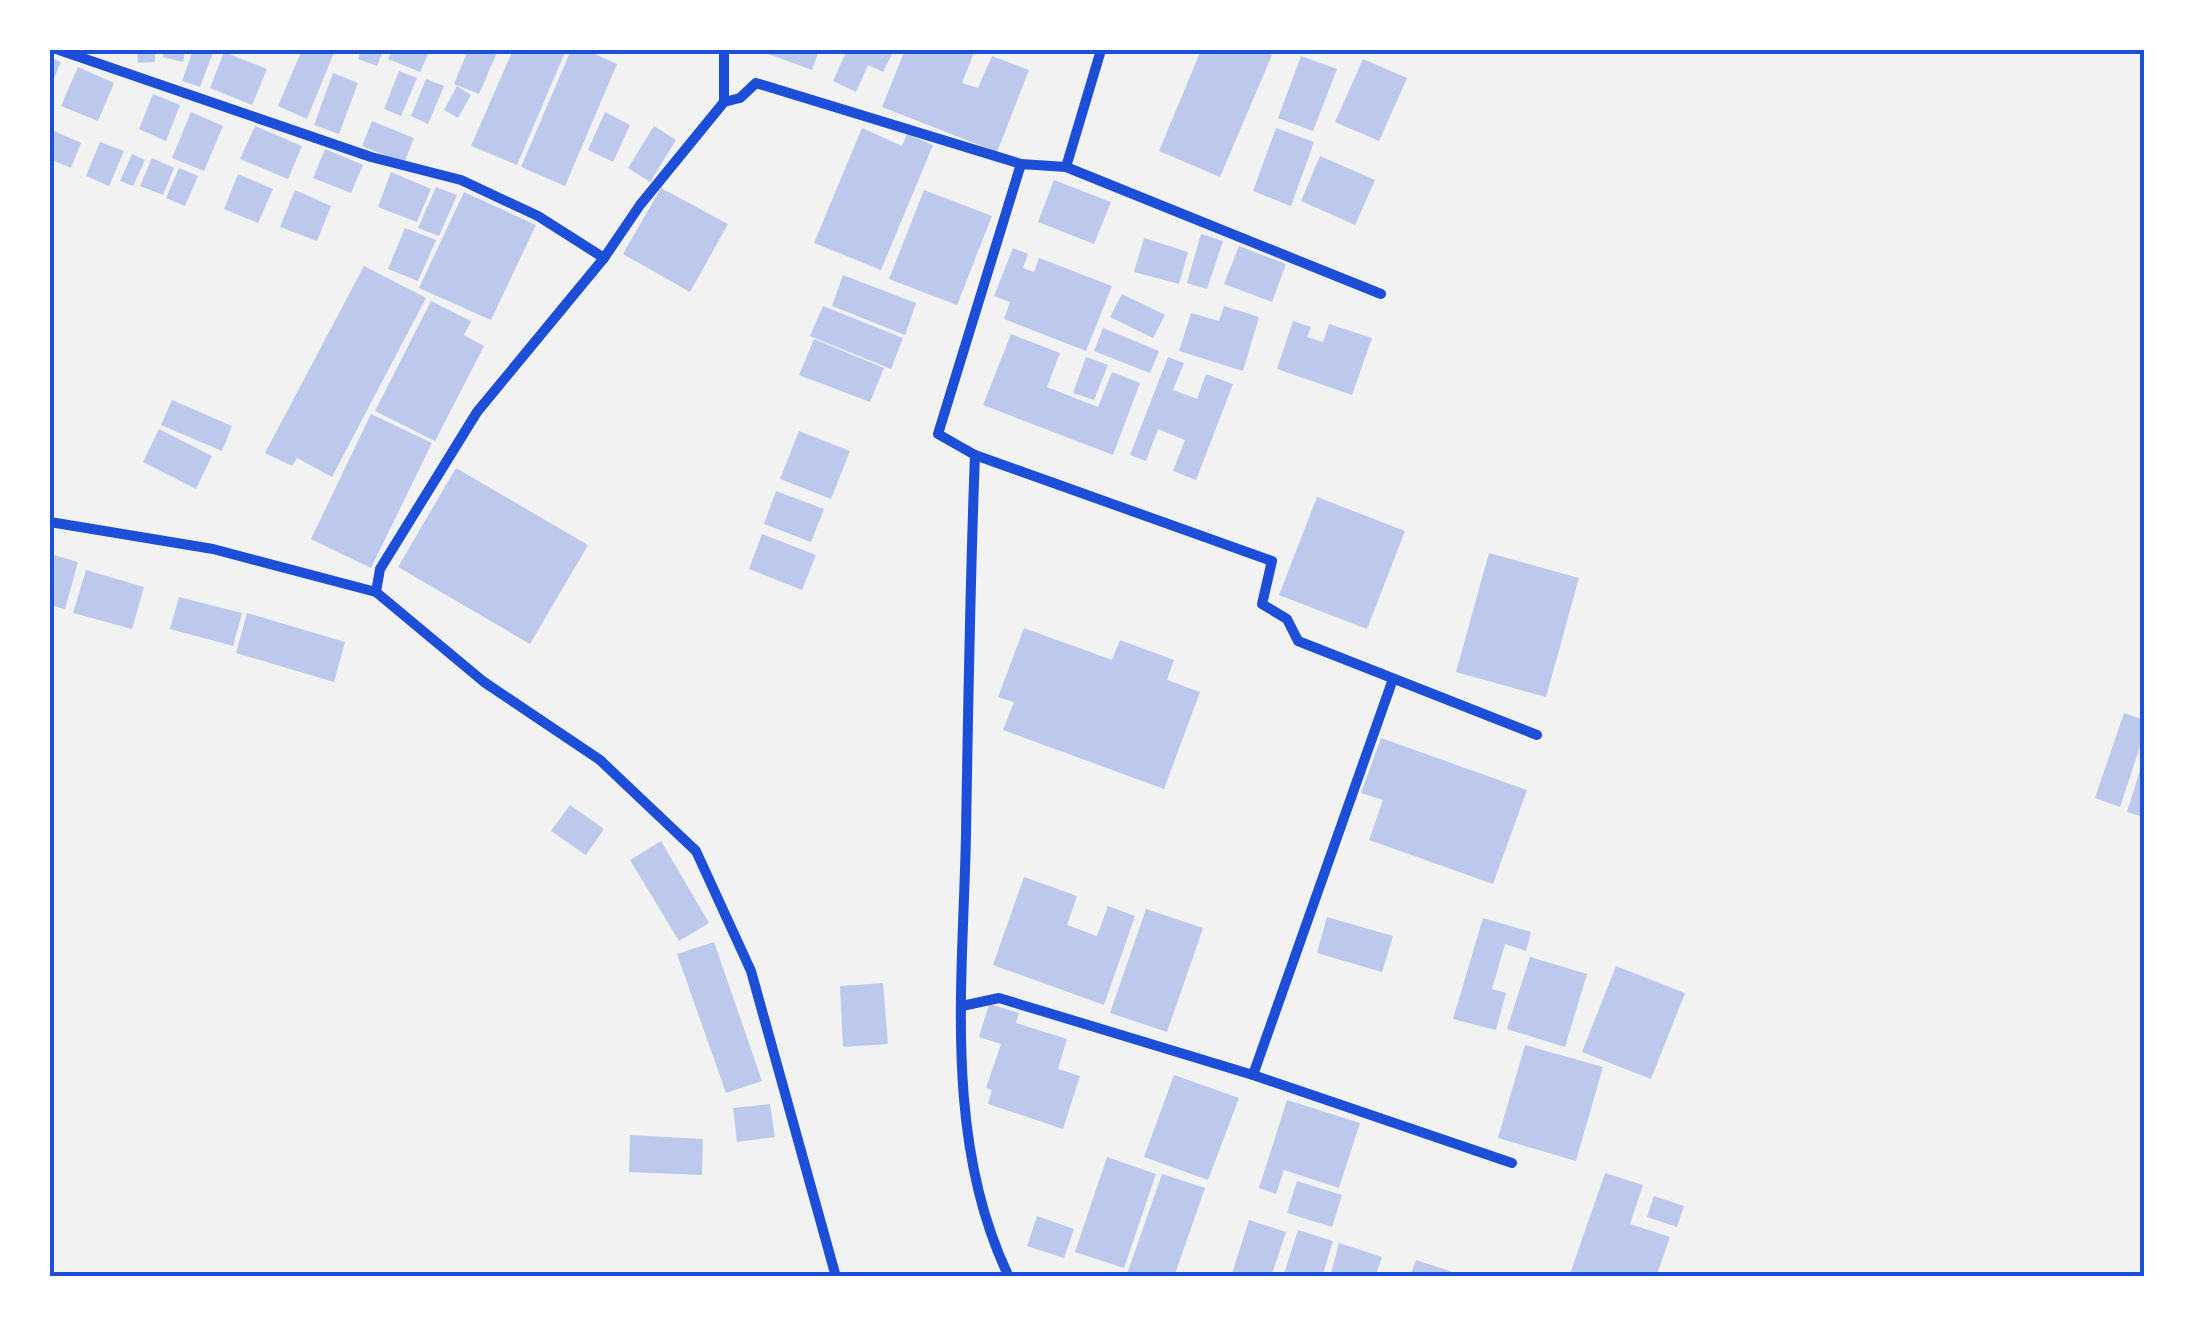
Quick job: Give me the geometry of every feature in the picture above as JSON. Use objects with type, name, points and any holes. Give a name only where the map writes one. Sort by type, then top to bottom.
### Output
[{"type":"street","points":[[59,50],[370,157],[461,180],[538,216],[604,258]]},
{"type":"street","points":[[724,50],[724,102]]},
{"type":"street","points":[[1066,166],[1101,50]]},
{"type":"street","points":[[376,592],[380,569],[478,412],[724,102],[740,98],[756,82],[1020,164],[1066,166],[1381,294]]},
{"type":"street","points":[[1020,164],[938,434],[975,455],[1272,561],[1262,604],[1287,619],[1298,641],[1537,736]]},
{"type":"street","points":[[975,455],[962,1006],[965,1125],[984,1209],[1009,1277]]},
{"type":"street","points":[[50,522],[213,549],[376,592],[484,682],[600,760],[696,851],[751,971],[836,1277]]},
{"type":"street","points":[[1252,1075],[1393,679]]},
{"type":"street","points":[[962,1006],[999,998],[1252,1075],[1512,1163]]},
{"type":"building","points":[[137,50],[155,50],[155,62],[138,63]]},
{"type":"building","points":[[164,50],[185,50],[183,62],[163,57]]},
{"type":"building","points":[[193,50],[214,50],[200,87],[182,81]]},
{"type":"building","points":[[302,50],[335,50],[307,119],[278,106]]},
{"type":"building","points":[[361,50],[383,50],[377,66],[358,59]]},
{"type":"building","points":[[392,50],[430,50],[420,72],[388,59]]},
{"type":"building","points":[[468,50],[498,50],[479,94],[454,84]]},
{"type":"building","points":[[513,50],[566,50],[517,165],[471,146]]},
{"type":"building","points":[[571,50],[586,50],[617,64],[565,186],[521,167]]},
{"type":"building","points":[[757,50],[819,50],[812,70]]},
{"type":"building","points":[[847,50],[894,50],[883,72],[868,65],[856,92],[833,81]]},
{"type":"building","points":[[905,50],[975,50],[962,83],[978,88],[992,56],[1029,70],[997,152],[882,107]]},
{"type":"building","points":[[1201,50],[1260,50],[1272,55],[1220,177],[1159,151]]},
{"type":"building","points":[[224,52],[267,69],[252,105],[210,88]]},
{"type":"building","points":[[1301,56],[1337,69],[1313,131],[1278,118]]},
{"type":"building","points":[[50,57],[61,62],[50,87]]},
{"type":"building","points":[[1363,59],[1407,78],[1379,141],[1335,122]]},
{"type":"building","points":[[78,67],[114,83],[98,121],[61,106]]},
{"type":"building","points":[[399,71],[417,78],[401,116],[384,109]]},
{"type":"building","points":[[333,73],[358,83],[339,134],[314,125]]},
{"type":"building","points":[[426,79],[444,86],[428,124],[411,116]]},
{"type":"building","points":[[457,86],[471,95],[458,118],[444,110]]},
{"type":"building","points":[[153,94],[180,105],[166,141],[139,129]]},
{"type":"building","points":[[191,112],[223,126],[204,171],[172,158]]},
{"type":"building","points":[[605,112],[630,125],[613,162],[588,150]]},
{"type":"building","points":[[372,121],[414,138],[404,163],[362,146]]},
{"type":"building","points":[[255,126],[302,146],[288,179],[240,159]]},
{"type":"building","points":[[654,126],[676,140],[650,182],[628,168]]},
{"type":"building","points":[[862,128],[902,146],[907,134],[933,145],[881,270],[814,243]]},
{"type":"building","points":[[1276,128],[1314,142],[1291,206],[1253,191]]},
{"type":"building","points":[[52,130],[81,143],[71,168],[50,159]]},
{"type":"building","points":[[100,142],[124,151],[109,186],[86,176]]},
{"type":"building","points":[[325,149],[363,165],[351,193],[313,178]]},
{"type":"building","points":[[132,154],[145,160],[133,186],[120,181]]},
{"type":"building","points":[[1320,156],[1375,180],[1355,225],[1301,201]]},
{"type":"building","points":[[152,158],[174,168],[163,195],[140,186]]},
{"type":"building","points":[[179,168],[198,176],[185,206],[166,198]]},
{"type":"building","points":[[391,172],[431,189],[417,222],[378,207]]},
{"type":"building","points":[[238,174],[273,189],[258,223],[224,209]]},
{"type":"building","points":[[1054,180],[1111,202],[1094,244],[1038,222]]},
{"type":"building","points":[[436,187],[457,195],[439,236],[418,228]]},
{"type":"building","points":[[661,188],[728,224],[690,292],[623,254]]},
{"type":"building","points":[[295,190],[331,206],[317,241],[280,227]]},
{"type":"building","points":[[924,190],[992,216],[957,305],[889,279]]},
{"type":"building","points":[[464,192],[536,225],[491,320],[419,288]]},
{"type":"building","points":[[405,228],[436,240],[418,281],[388,269]]},
{"type":"building","points":[[1201,234],[1223,241],[1207,289],[1187,283]]},
{"type":"building","points":[[1144,238],[1188,252],[1179,284],[1134,272]]},
{"type":"building","points":[[1239,246],[1286,264],[1272,302],[1224,284]]},
{"type":"building","points":[[1013,248],[1028,254],[1023,268],[1034,272],[1039,258],[1112,286],[1086,351],[1004,319],[1010,302],[994,296]]},
{"type":"building","points":[[364,266],[426,298],[332,477],[297,458],[292,466],[265,453]]},
{"type":"building","points":[[843,275],[916,303],[905,335],[832,306]]},
{"type":"building","points":[[1122,294],[1165,315],[1153,338],[1110,317]]},
{"type":"building","points":[[431,301],[471,321],[464,335],[484,346],[435,441],[375,411]]},
{"type":"building","points":[[823,306],[903,338],[891,369],[810,336]]},
{"type":"building","points":[[1224,306],[1259,317],[1243,371],[1179,351],[1191,313],[1219,321]]},
{"type":"building","points":[[1293,321],[1311,327],[1307,337],[1323,342],[1329,324],[1372,338],[1352,395],[1277,369]]},
{"type":"building","points":[[1103,328],[1159,351],[1150,373],[1094,351]]},
{"type":"building","points":[[1011,334],[1060,353],[1047,387],[1098,407],[1112,372],[1140,383],[1113,455],[983,405]]},
{"type":"building","points":[[814,339],[884,368],[870,402],[799,375]]},
{"type":"building","points":[[1086,357],[1108,365],[1094,400],[1073,393]]},
{"type":"building","points":[[1168,357],[1184,363],[1173,390],[1197,399],[1206,374],[1233,384],[1196,480],[1173,471],[1185,440],[1158,429],[1146,461],[1130,455]]},
{"type":"building","points":[[172,400],[232,426],[222,451],[161,425]]},
{"type":"building","points":[[371,414],[432,443],[371,568],[311,539]]},
{"type":"building","points":[[159,429],[212,456],[196,489],[143,462]]},
{"type":"building","points":[[799,431],[850,451],[831,499],[780,479]]},
{"type":"building","points":[[456,468],[588,545],[530,644],[398,567]]},
{"type":"building","points":[[776,491],[824,509],[811,542],[764,524]]},
{"type":"building","points":[[1317,497],[1405,531],[1367,629],[1279,595]]},
{"type":"building","points":[[762,534],[816,555],[802,590],[749,569]]},
{"type":"building","points":[[1489,553],[1579,578],[1546,697],[1456,672]]},
{"type":"building","points":[[50,554],[78,562],[65,609],[50,605]]},
{"type":"building","points":[[86,570],[144,587],[132,629],[73,613]]},
{"type":"building","points":[[179,597],[242,613],[233,646],[170,629]]},
{"type":"building","points":[[247,613],[345,642],[334,682],[236,653]]},
{"type":"building","points":[[1024,628],[1112,660],[1120,640],[1174,660],[1167,680],[1200,692],[1164,789],[1003,730],[1014,702],[998,697]]},
{"type":"building","points":[[2124,713],[2144,720],[2144,734],[2120,807],[2095,798]]},
{"type":"building","points":[[1381,738],[1527,790],[1493,884],[1369,840],[1383,800],[1361,793]]},
{"type":"building","points":[[2144,757],[2144,817],[2127,812]]},
{"type":"building","points":[[570,805],[604,829],[586,855],[551,831]]},
{"type":"building","points":[[661,841],[709,923],[679,941],[630,860]]},
{"type":"building","points":[[1024,877],[1077,896],[1067,925],[1097,936],[1108,906],[1135,916],[1104,1005],[993,965]]},
{"type":"building","points":[[1146,909],[1203,928],[1167,1032],[1110,1013]]},
{"type":"building","points":[[1327,917],[1393,936],[1382,972],[1317,953]]},
{"type":"building","points":[[1483,918],[1531,932],[1526,951],[1505,944],[1492,989],[1506,993],[1496,1030],[1453,1019]]},
{"type":"building","points":[[714,942],[762,1081],[726,1093],[677,954]]},
{"type":"building","points":[[1530,957],[1587,974],[1565,1047],[1507,1029]]},
{"type":"building","points":[[1616,966],[1685,993],[1651,1079],[1582,1052]]},
{"type":"building","points":[[883,983],[888,1044],[843,1047],[840,986]]},
{"type":"building","points":[[989,1004],[1019,1013],[1016,1023],[1067,1039],[1058,1069],[1080,1076],[1063,1129],[988,1104],[992,1090],[986,1088],[1001,1044],[979,1037]]},
{"type":"building","points":[[1525,1045],[1603,1067],[1576,1161],[1498,1138]]},
{"type":"building","points":[[1174,1075],[1239,1098],[1208,1180],[1144,1157]]},
{"type":"building","points":[[1287,1100],[1360,1123],[1339,1188],[1284,1170],[1276,1194],[1259,1188]]},
{"type":"building","points":[[770,1104],[775,1137],[737,1142],[733,1108]]},
{"type":"building","points":[[630,1135],[703,1139],[702,1175],[629,1172]]},
{"type":"building","points":[[1107,1157],[1156,1174],[1124,1268],[1075,1252]]},
{"type":"building","points":[[1605,1173],[1643,1185],[1630,1224],[1670,1237],[1656,1277],[1569,1277]]},
{"type":"building","points":[[1162,1174],[1205,1188],[1174,1277],[1126,1277]]},
{"type":"building","points":[[1297,1181],[1342,1195],[1332,1227],[1287,1213]]},
{"type":"building","points":[[1654,1196],[1684,1206],[1677,1227],[1647,1217]]},
{"type":"building","points":[[1037,1216],[1074,1229],[1064,1258],[1027,1246]]},
{"type":"building","points":[[1249,1220],[1286,1232],[1271,1277],[1231,1277]]},
{"type":"building","points":[[1298,1230],[1333,1241],[1322,1277],[1283,1277]]},
{"type":"building","points":[[1339,1243],[1382,1257],[1375,1277],[1331,1273]]},
{"type":"building","points":[[1416,1260],[1465,1276],[1465,1277],[1410,1277]]}]
